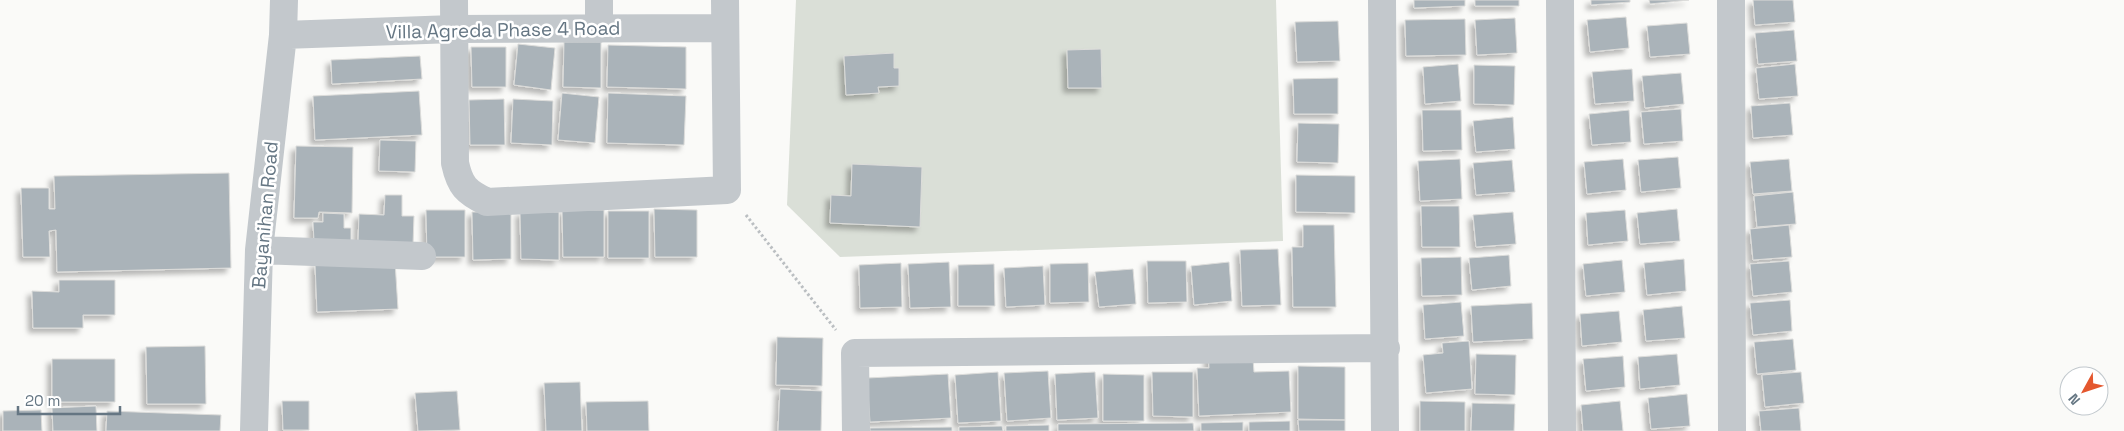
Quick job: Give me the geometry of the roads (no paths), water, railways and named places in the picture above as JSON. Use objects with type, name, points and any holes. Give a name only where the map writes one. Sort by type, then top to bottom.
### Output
[{"type":"street","name":"Bayanihan Road","points":[[254,431],[259,250],[283,35],[284,0]]},
{"type":"street","points":[[454,0],[455,163],[459,179],[471,194],[487,202],[727,190],[725,0]]},
{"type":"street","points":[[599,0],[600,29]]},
{"type":"street","points":[[1382,0],[1386,348],[1385,431]]},
{"type":"street","points":[[1560,0],[1562,431]]},
{"type":"street","points":[[1731,0],[1732,431]]},
{"type":"street","name":"Villa Agreda Phase 4 Road","points":[[283,35],[454,28],[724,28]]},
{"type":"street","points":[[259,250],[422,256]]},
{"type":"street","points":[[856,431],[855,353],[1386,348]]}]
